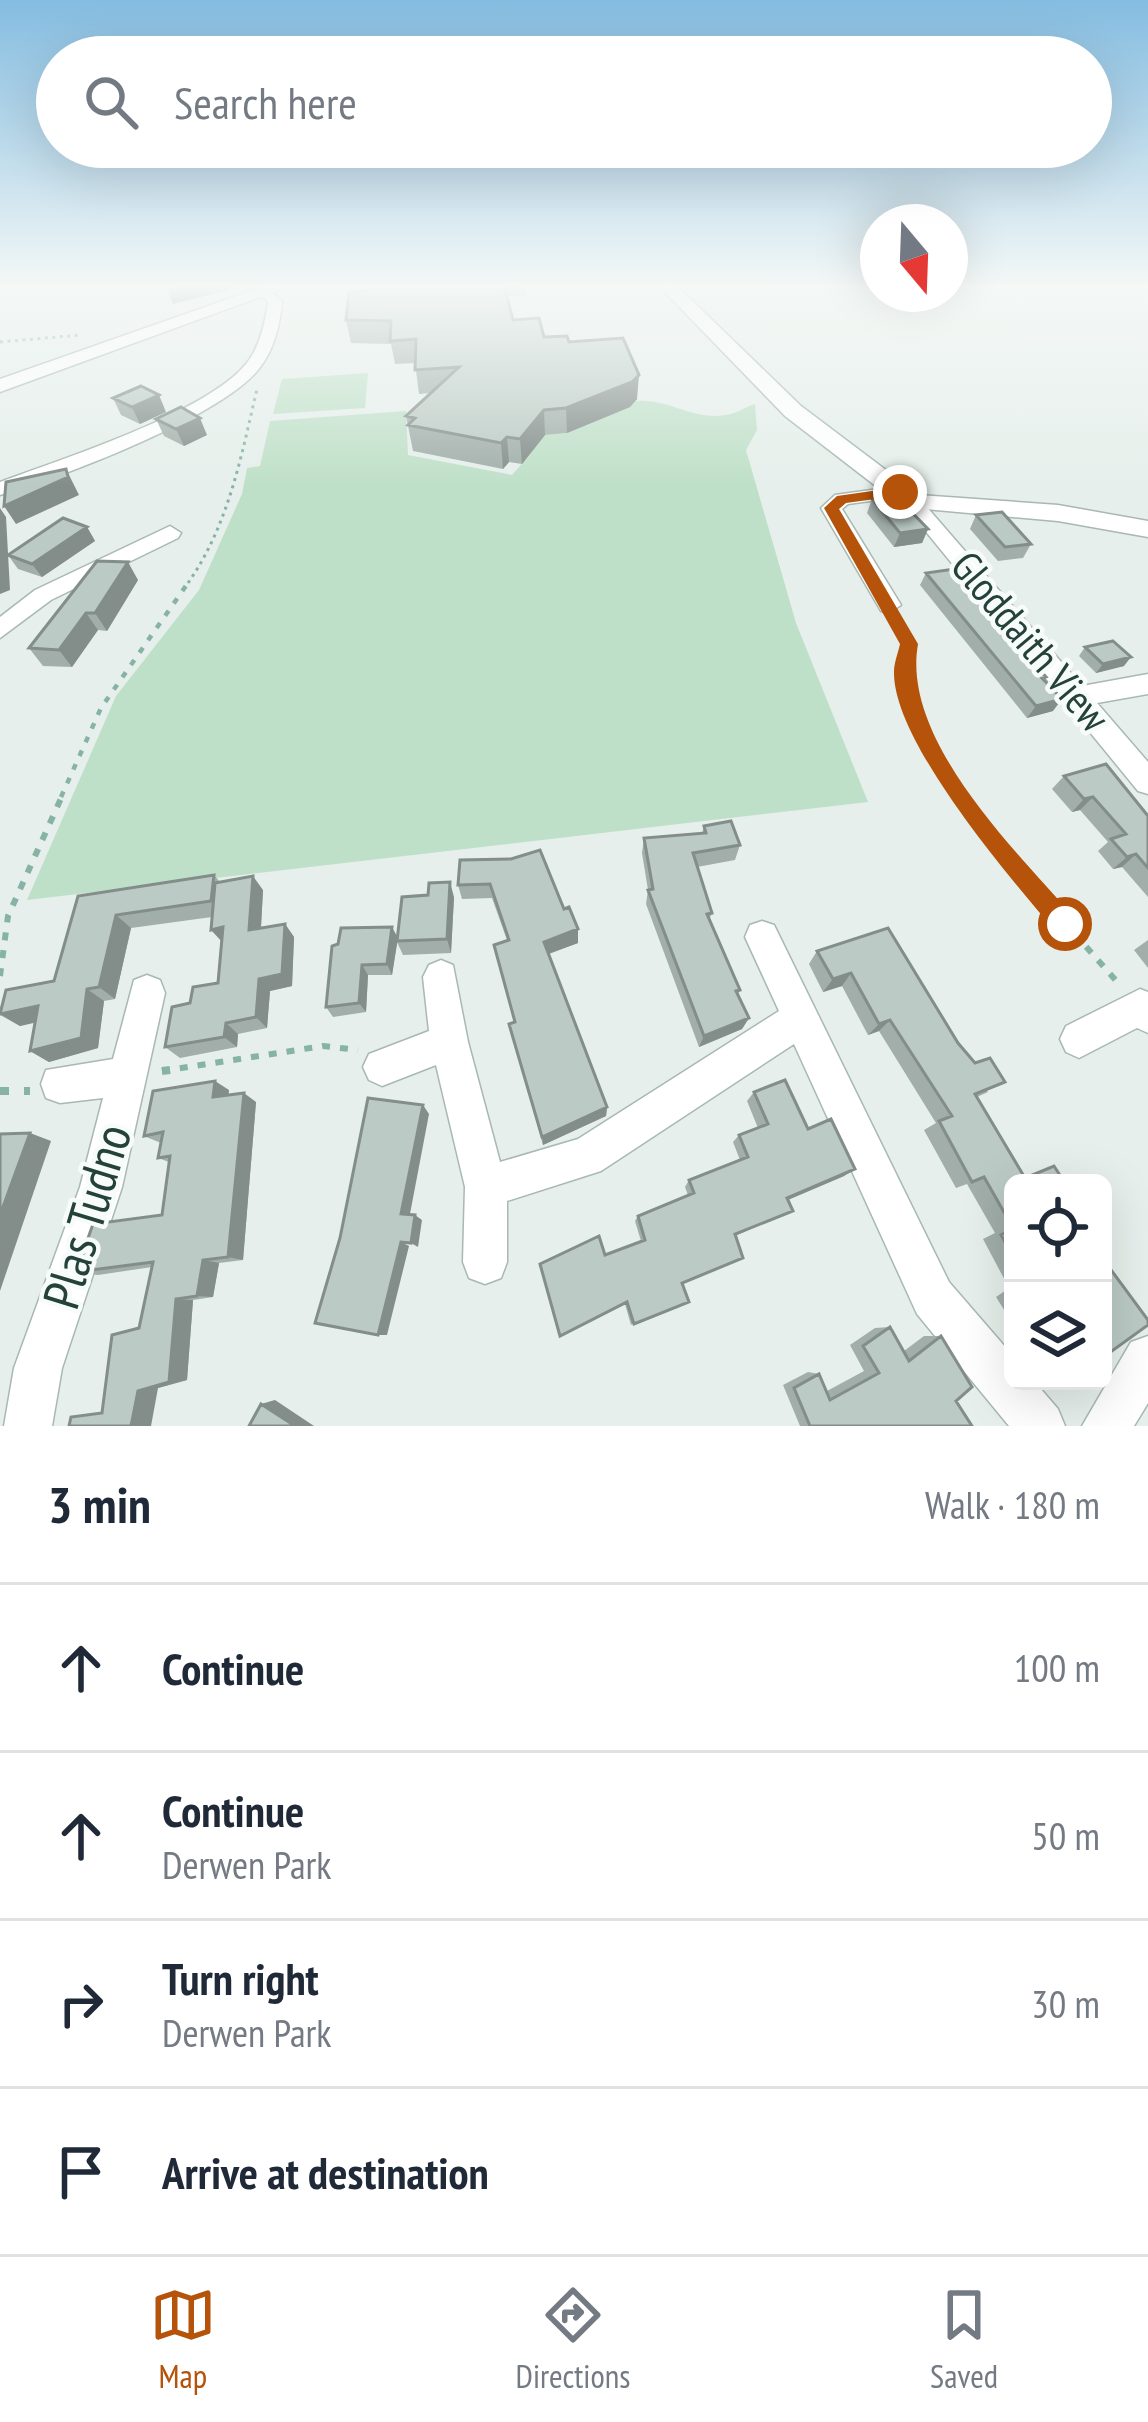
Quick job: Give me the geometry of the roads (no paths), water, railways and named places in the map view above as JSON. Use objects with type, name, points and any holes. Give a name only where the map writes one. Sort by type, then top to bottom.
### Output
[{"type":"street","points":[[0,386],[94,352]]},
{"type":"street","points":[[0,488],[226,389],[256,361],[260,352]]},
{"type":"street","points":[[733,352],[793,411],[906,497]]},
{"type":"street","points":[[889,605],[831,508],[842,499],[906,497],[1058,513],[1148,529]]},
{"type":"street","name":"Gloddaith View","points":[[906,497],[1148,782]]},
{"type":"street","points":[[0,631],[43,595],[170,533]]},
{"type":"street","points":[[1079,696],[1148,684]]},
{"type":"street","points":[[762,937],[933,1298],[1041,1426]]},
{"type":"street","points":[[441,977],[448,1042],[486,1187],[485,1262]]},
{"type":"street","name":"Plas Tudno","points":[[28,1426],[38,1369],[100,1187],[147,993]]},
{"type":"street","points":[[1079,1039],[1144,1011]]},
{"type":"street","points":[[486,1187],[587,1157],[800,1018]]},
{"type":"street","points":[[382,1067],[448,1042]]},
{"type":"street","name":"Plas Tudno","points":[[60,1084],[127,1076]]},
{"type":"street","points":[[1106,1426],[1148,1359]]}]
